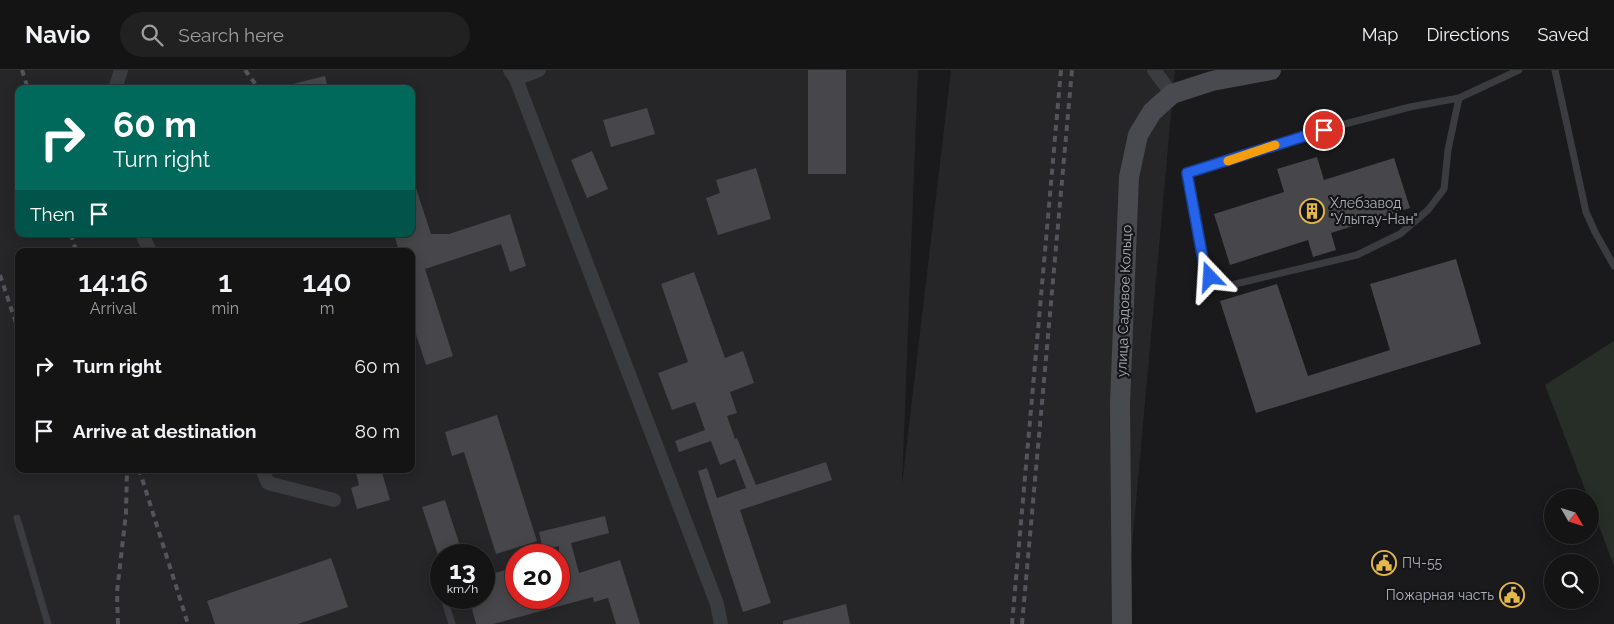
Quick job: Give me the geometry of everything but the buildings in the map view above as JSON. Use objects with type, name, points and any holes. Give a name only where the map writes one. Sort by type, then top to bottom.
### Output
[{"type":"street","points":[[117,85],[121,70]]},
{"type":"street","points":[[539,70],[513,75],[718,604],[722,624]]},
{"type":"street","points":[[1154,70],[1172,94]]},
{"type":"street","name":"улица Садовое Кольцо","points":[[1122,624],[1120,403],[1129,177],[1138,134],[1152,112],[1172,94],[1212,81],[1272,70]]},
{"type":"street","points":[[264,473],[268,483],[334,500]]},
{"type":"lane","points":[[1459,98],[1448,150],[1444,189],[1428,210],[1400,234],[1357,255],[1227,286],[1210,277],[1204,265],[1187,173],[1341,125],[1410,107],[1459,98],[1520,70]]},
{"type":"lane","points":[[1555,70],[1586,212],[1614,266]]},
{"type":"lane","points":[[17,518],[48,624]]},
{"type":"lane","points":[[447,609],[452,624]]},
{"type":"shaded area","points":[[0,70],[918,70],[902,485],[951,70],[1175,70],[1125,624],[0,624]]},
{"type":"shaded area","points":[[1614,341],[1614,566],[1599,526],[1599,489],[1585,489],[1545,385]]},
{"type":"railway","points":[[22,70],[27,85]]},
{"type":"railway","points":[[245,70],[256,85]]},
{"type":"railway","points":[[1012,624],[1061,70]]},
{"type":"railway","points":[[1022,624],[1072,70]]},
{"type":"railway","points":[[72,237],[75,248]]},
{"type":"railway","points":[[0,275],[15,320]]},
{"type":"railway","points":[[118,624],[117,592],[126,513],[127,473]]},
{"type":"railway","points":[[140,473],[188,624]]},
{"type":"slow traffic","points":[[1228,161],[1275,145]]},
{"type":"place","name":"Хлебзавод \"Улытау-Нан\"","points":[[1312,211]]},
{"type":"place","name":"ПЧ-55","points":[[1384,563]]},
{"type":"place","name":"Пожарная часть","points":[[1512,595]]},
{"type":"route","points":[[1210,277],[1204,265],[1187,173],[1324,130]]}]
